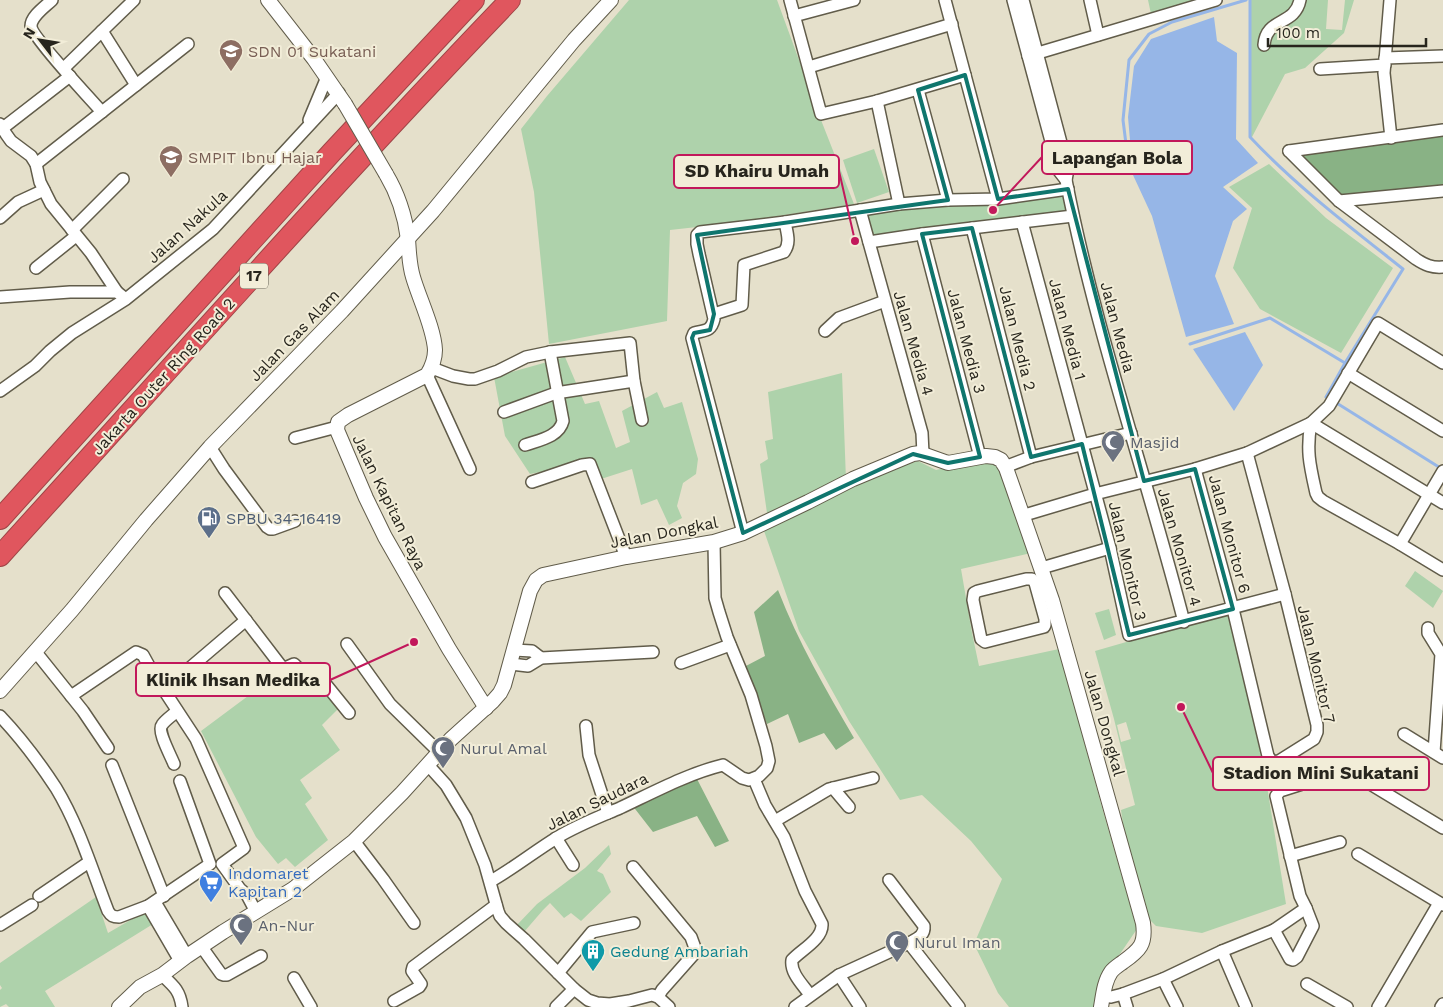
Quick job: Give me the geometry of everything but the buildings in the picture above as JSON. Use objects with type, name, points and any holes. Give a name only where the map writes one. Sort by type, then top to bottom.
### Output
[{"type":"highway","name":"Jakarta Outer Ring Road 2","points":[[0,519],[332,152],[474,0]]},
{"type":"highway","name":"Jakarta Outer Ring Road 2","points":[[0,556],[358,162],[510,0]]},
{"type":"street","points":[[52,0],[32,20],[31,29],[102,112]]},
{"type":"street","points":[[122,296],[91,253],[51,204],[40,182],[32,156],[12,140],[1,126],[67,72],[102,31],[134,0]]},
{"type":"street","points":[[268,0],[342,98],[395,191],[408,239],[412,273],[434,344],[434,357],[429,371],[470,468]]},
{"type":"street","name":"Jalan Gas Alam","points":[[0,691],[72,610],[146,520],[210,447],[316,338],[408,239],[574,40],[610,0]]},
{"type":"street","points":[[790,0],[821,114],[918,90],[965,75]]},
{"type":"street","points":[[794,16],[854,0]]},
{"type":"street","points":[[945,0],[998,199]]},
{"type":"street","points":[[1013,0],[1033,55]]},
{"type":"street","points":[[1023,0],[1033,55]]},
{"type":"street","points":[[1090,0],[1098,35]]},
{"type":"street","points":[[1033,55],[1216,0]]},
{"type":"street","points":[[1264,45],[1268,32],[1277,23],[1293,16],[1300,0]]},
{"type":"street","points":[[1390,0],[1385,84],[1391,138]]},
{"type":"street","points":[[809,67],[952,24]]},
{"type":"street","points":[[102,31],[136,85]]},
{"type":"street","points":[[36,164],[188,44]]},
{"type":"street","name":"Jalan Media","points":[[1033,55],[1059,171],[1067,185],[1073,216],[1108,352],[1144,481]]},
{"type":"street","points":[[1320,69],[1443,56]]},
{"type":"street","name":"Jalan Nakula","points":[[306,129],[328,77]]},
{"type":"street","points":[[918,90],[948,200]]},
{"type":"street","name":"Jalan Nakula","points":[[0,391],[35,366],[72,333],[213,229],[306,129],[342,98]]},
{"type":"street","points":[[877,101],[899,204]]},
{"type":"street","points":[[1443,130],[1289,151],[1340,201],[1416,259],[1428,266],[1443,267]]},
{"type":"street","points":[[36,268],[74,233],[123,180]]},
{"type":"street","points":[[743,533],[692,338],[694,333],[710,328],[714,322],[714,314],[697,244],[697,234],[700,232],[785,222],[899,204],[948,200],[998,199],[1067,185]]},
{"type":"street","points":[[0,218],[18,202],[44,190]]},
{"type":"street","points":[[1340,201],[1443,191]]},
{"type":"street","name":"Jalan Media 4","points":[[860,210],[922,433],[923,454]]},
{"type":"street","points":[[869,242],[1073,216]]},
{"type":"street","points":[[714,314],[742,306],[744,265],[786,251],[788,240],[785,222]]},
{"type":"street","name":"Jalan Media 1","points":[[1022,222],[1095,494]]},
{"type":"street","name":"Jalan Media 2","points":[[972,228],[1031,457]]},
{"type":"street","name":"Jalan Media 3","points":[[922,234],[980,457]]},
{"type":"street","points":[[0,298],[70,292],[122,296]]},
{"type":"street","points":[[825,331],[839,318],[885,301]]},
{"type":"street","points":[[1028,514],[1095,494],[1247,454],[1311,423],[1331,402],[1378,323],[1443,363]]},
{"type":"street","points":[[429,371],[475,379],[498,371],[526,357],[550,352],[630,343],[634,381],[642,420]]},
{"type":"street","points":[[526,445],[556,434],[561,428],[563,421],[556,393],[550,352]]},
{"type":"street","name":"Jalan Kapitan Raya","points":[[429,371],[348,414],[341,419],[337,427],[338,436],[385,537],[449,649],[486,708]]},
{"type":"street","points":[[1348,373],[1443,431]]},
{"type":"street","points":[[504,412],[556,393],[634,381]]},
{"type":"street","points":[[1311,423],[1443,503]]},
{"type":"street","points":[[1311,423],[1308,454],[1318,497],[1443,570]]},
{"type":"street","points":[[295,438],[337,427]]},
{"type":"street","points":[[1010,465],[1031,457],[1131,434]]},
{"type":"street","points":[[210,447],[267,527],[273,529],[295,521]]},
{"type":"street","name":"Jalan Dongkal","points":[[428,765],[462,728],[486,708],[500,693],[511,664],[530,591],[543,575],[626,557],[714,542],[743,533],[886,464],[913,454],[923,454]]},
{"type":"street","points":[[923,454],[948,463],[980,457]]},
{"type":"street","name":"Jalan Monitor 7","points":[[1233,608],[1268,756],[1272,762],[1279,761],[1314,739],[1317,725],[1285,594],[1247,454]]},
{"type":"street","name":"Jalan Dongkal","points":[[980,457],[995,457],[1003,463],[1023,516],[1141,914],[1145,935],[1141,946],[1132,956],[1111,972],[1105,984],[1102,1002]]},
{"type":"street","points":[[532,482],[590,464],[626,557]]},
{"type":"street","name":"Jalan Monitor 6","points":[[1195,469],[1233,608]]},
{"type":"street","points":[[1400,544],[1442,473]]},
{"type":"street","name":"Jalan Monitor 4","points":[[1144,481],[1184,622]]},
{"type":"street","name":"Jalan Monitor 3","points":[[1095,494],[1110,548],[1129,635],[1184,622]]},
{"type":"street","points":[[714,542],[715,598],[722,624],[749,689],[768,756],[767,768],[754,779],[765,805],[788,845],[805,890],[822,924],[819,936],[796,955],[791,965],[792,971],[810,996]]},
{"type":"street","points":[[1045,567],[1110,548]]},
{"type":"street","points":[[1032,579],[1047,602],[1044,627],[985,642],[981,639],[973,597],[974,593],[1032,579]]},
{"type":"street","points":[[225,593],[283,668],[288,668],[294,664],[307,677],[319,676],[348,713]]},
{"type":"street","points":[[1184,622],[1285,594]]},
{"type":"street","points":[[164,690],[246,620]]},
{"type":"street","points":[[1404,734],[1440,755],[1442,655],[1428,633],[1428,628]]},
{"type":"street","points":[[348,644],[390,704],[439,752]]},
{"type":"street","points":[[681,663],[730,645]]},
{"type":"street","points":[[514,650],[532,652],[541,658]]},
{"type":"street","points":[[35,651],[84,711],[108,748]]},
{"type":"street","points":[[71,696],[138,652],[143,655],[196,739],[244,848],[222,864],[240,890],[248,895],[256,912]]},
{"type":"street","points":[[511,664],[528,666],[541,658],[653,652]]},
{"type":"street","points":[[174,764],[160,728],[178,711]]},
{"type":"street","points":[[0,716],[31,751],[56,789],[79,836],[110,914],[114,917],[119,917],[156,901],[210,864],[180,781]]},
{"type":"street","points":[[586,726],[589,755],[608,813]]},
{"type":"street","points":[[112,765],[156,901],[184,958]]},
{"type":"street","points":[[119,1007],[140,987],[162,975],[201,946],[293,889],[354,841],[428,765],[446,785],[461,808],[475,838],[491,881],[496,906],[503,920],[574,989],[588,1000],[602,1004],[629,1001],[652,995],[658,997],[669,1007]]},
{"type":"street","name":"Jalan Saudara","points":[[491,881],[576,827],[688,776],[725,765],[742,778],[754,779]]},
{"type":"street","points":[[1274,930],[1290,959],[1293,960],[1297,957],[1312,926],[1300,896],[1276,796],[1280,791],[1359,766]]},
{"type":"street","points":[[775,821],[833,788],[874,778]]},
{"type":"street","points":[[1372,785],[1443,828]]},
{"type":"street","points":[[833,788],[849,807]]},
{"type":"street","points":[[556,838],[573,866]]},
{"type":"street","points":[[354,841],[414,923]]},
{"type":"street","points":[[1290,856],[1340,842]]},
{"type":"street","points":[[1358,854],[1441,904],[1378,1007]]},
{"type":"street","points":[[0,925],[89,862]]},
{"type":"street","points":[[633,867],[691,937],[695,948],[693,955],[658,997]]},
{"type":"street","points":[[795,1007],[839,975],[921,936],[924,926],[889,880]]},
{"type":"street","points":[[394,1001],[421,984],[412,971],[413,967],[496,906]]},
{"type":"street","points":[[1102,1002],[1111,997],[1163,979],[1222,951],[1274,930],[1306,908]]},
{"type":"street","points":[[558,972],[592,932],[634,923]]},
{"type":"street","points":[[908,943],[959,1007]]},
{"type":"street","points":[[201,946],[221,974],[224,975],[260,956]]},
{"type":"street","points":[[1222,951],[1246,1007]]},
{"type":"street","points":[[162,975],[178,990],[182,1007]]},
{"type":"street","points":[[839,975],[860,1007]]},
{"type":"street","points":[[294,978],[311,1007]]},
{"type":"street","points":[[1163,979],[1177,1007]]},
{"type":"street","points":[[1307,984],[1346,1007]]},
{"type":"street","points":[[556,1007],[574,989]]},
{"type":"street","points":[[1123,994],[1127,1007]]},
{"type":"highlighted area","points":[[965,75],[998,199],[1068,189],[1144,481],[1195,469],[1233,609],[1129,635],[1082,444],[1031,457],[972,228],[922,234],[980,457],[948,463],[913,454],[743,533],[692,338],[694,333],[710,330],[714,314],[697,235],[948,200],[918,90]]},
{"type":"green space","points":[[629,0],[777,0],[854,204],[733,223],[670,230],[667,321],[549,344],[534,192],[521,129]]},
{"type":"green space","points":[[1148,0],[1204,0],[1151,14]]},
{"type":"green space","points":[[1250,0],[1328,0],[1326,29],[1342,30],[1345,0],[1354,0],[1344,33],[1305,68],[1285,74],[1252,137],[1250,137]]},
{"type":"green space","points":[[1443,130],[1443,191],[1339,201],[1289,151]]},
{"type":"green space","points":[[874,149],[889,192],[857,203],[843,160]]},
{"type":"green space","points":[[1269,164],[1326,218],[1393,268],[1341,353],[1260,309],[1233,268],[1252,208],[1229,187]]},
{"type":"green space","points":[[1068,189],[1073,216],[869,242],[860,210]]},
{"type":"green space","points":[[565,357],[585,404],[599,401],[616,448],[630,442],[622,411],[657,392],[664,408],[682,402],[698,459],[696,474],[683,483],[677,506],[682,518],[669,525],[657,499],[641,505],[632,469],[601,479],[590,462],[530,474],[505,436],[494,377]]},
{"type":"green space","points":[[842,373],[846,480],[767,513],[760,464],[768,459],[765,441],[773,439],[768,392]]},
{"type":"green space","points":[[986,459],[999,465],[1031,553],[961,569],[979,666],[1059,649],[1137,929],[1102,979],[1096,1007],[1009,1007],[998,993],[974,944],[1002,879],[971,841],[922,795],[900,800],[849,721],[799,631],[763,528],[876,474],[918,461],[936,470]]},
{"type":"green space","points":[[1415,571],[1443,591],[1433,608],[1405,586]]},
{"type":"green space","points":[[778,590],[803,647],[854,738],[836,750],[824,733],[799,743],[788,714],[767,724],[744,667],[765,656],[754,612]]},
{"type":"green space","points":[[1109,609],[1116,635],[1104,640],[1095,613]]},
{"type":"green space","points":[[1227,613],[1248,695],[1266,780],[1286,904],[1202,933],[1156,926],[1147,917],[1124,831],[1121,810],[1135,805],[1095,651]],"holes":[[[1126,722],[1131,739],[1121,742],[1117,725]]]},
{"type":"green space","points":[[319,673],[344,703],[322,725],[340,750],[300,780],[312,798],[305,804],[328,840],[295,867],[286,858],[278,864],[256,837],[201,731],[248,696],[279,680],[290,693]]},
{"type":"green space","points":[[697,779],[729,841],[715,847],[697,816],[653,832],[632,805]]},
{"type":"green space","points":[[609,845],[611,854],[597,871],[603,874],[611,892],[581,921],[571,913],[564,918],[550,903],[524,932],[517,925],[537,904],[585,868]]},
{"type":"green space","points":[[96,897],[108,933],[146,911],[153,924],[45,991],[55,1007],[9,1007],[6,1004],[0,1007],[0,990],[2,988],[0,985],[0,963]]},
{"type":"water","points":[[1214,17],[1217,41],[1237,53],[1236,139],[1258,163],[1223,187],[1247,209],[1233,221],[1215,276],[1234,324],[1186,337],[1152,216],[1133,175],[1128,117],[1134,66],[1151,39]]},
{"type":"water","points":[[1245,332],[1263,365],[1234,411],[1193,349]]},
{"type":"waterway","points":[[1128,160],[1123,120],[1129,60],[1149,34],[1172,22],[1246,0]]},
{"type":"waterway","points":[[1250,0],[1250,137],[1286,172],[1343,222],[1403,269],[1345,363],[1326,397],[1330,399]]},
{"type":"waterway","points":[[1190,344],[1270,318],[1345,363]]},
{"type":"waterway","points":[[1335,402],[1442,469]]},
{"type":"place","name":"SDN 01 Sukatani","points":[[231,72]]},
{"type":"place","name":"SMPIT Ibnu Hajar","points":[[171,178]]},
{"type":"place","name":"Lapangan Bola","points":[[993,210]]},
{"type":"place","name":"SD Khairu Umah","points":[[855,241]]},
{"type":"place","name":"Masjid","points":[[1113,463]]},
{"type":"place","name":"SPBU 34-16419","points":[[209,539]]},
{"type":"place","name":"Klinik Ihsan Medika","points":[[414,642]]},
{"type":"place","name":"Stadion Mini Sukatani","points":[[1181,707]]},
{"type":"place","name":"Nurul Amal","points":[[443,769]]},
{"type":"place","name":"Indomaret Kapitan 2","points":[[211,903]]},
{"type":"place","name":"An-Nur","points":[[241,946]]},
{"type":"place","name":"Nurul Iman","points":[[897,963]]},
{"type":"place","name":"Gedung Ambariah","points":[[593,972]]}]
